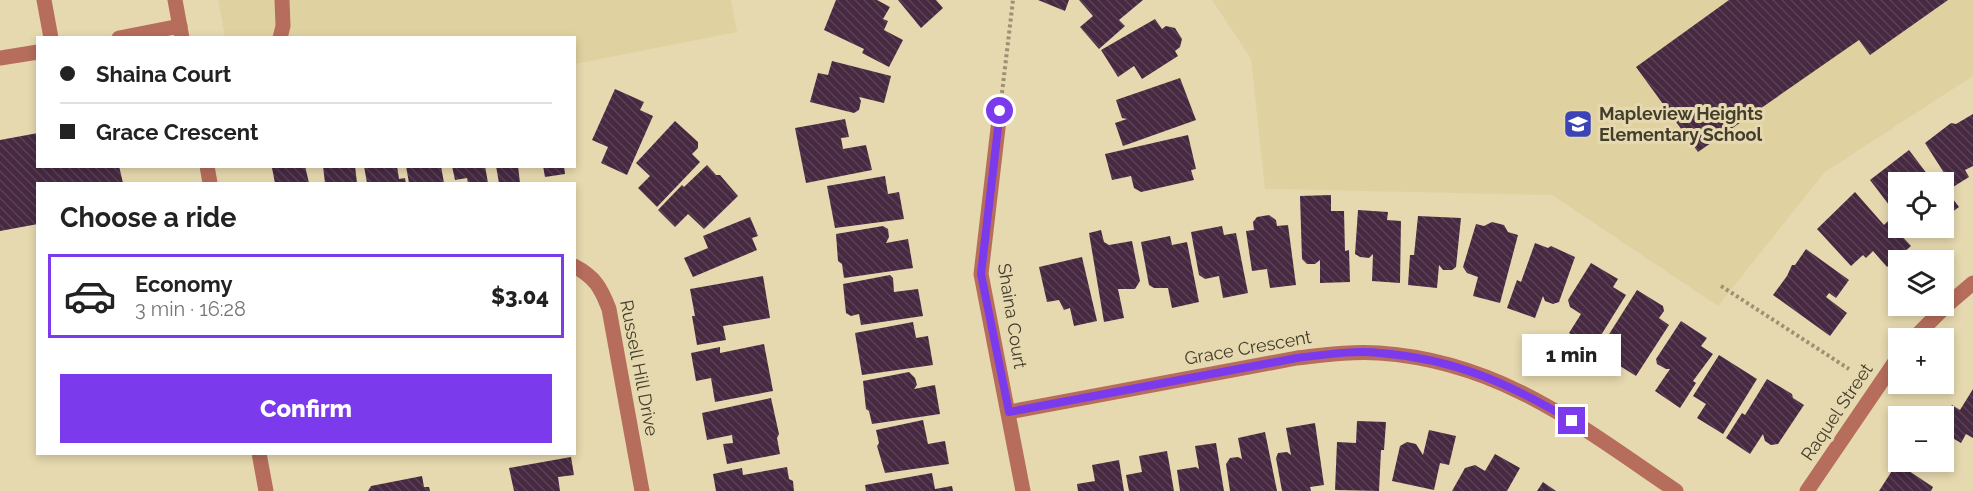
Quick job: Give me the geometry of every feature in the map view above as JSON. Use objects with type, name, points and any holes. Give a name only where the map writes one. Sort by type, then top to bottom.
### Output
[{"type":"street","points":[[44,0],[51,36]]},
{"type":"street","points":[[140,36],[181,32],[175,0]]},
{"type":"street","points":[[280,36],[283,26],[282,0]]},
{"type":"street","points":[[0,58],[36,52]]},
{"type":"street","name":"Shaina Court","points":[[1000,111],[981,274],[1023,491]]},
{"type":"street","name":"Russell Hill Drive","points":[[576,267],[601,287],[609,309],[642,491]]},
{"type":"street","points":[[1924,328],[1973,283]]},
{"type":"street","name":"Grace Crescent","points":[[1009,412],[1297,358],[1339,353],[1378,352],[1448,364],[1510,386],[1572,421],[1676,491]]},
{"type":"street","name":"Raquel Street","points":[[1807,491],[1888,372]]},
{"type":"street","points":[[259,455],[266,491]]},
{"type":"path","points":[[1000,111],[1013,0]]},
{"type":"path","points":[[1721,286],[1849,369]]},
{"type":"shaded area","points":[[218,0],[731,0],[737,32],[576,64],[576,36],[225,36]]},
{"type":"shaded area","name":"Mapleview Heights Elementary School","points":[[1212,0],[1973,0],[1973,76],[1825,172],[1718,306],[1552,195],[1265,189],[1251,59]]},
{"type":"building","points":[[836,0],[877,0],[890,7],[883,19],[888,21],[884,30],[903,40],[889,67],[862,53],[864,49],[824,30]]},
{"type":"building","points":[[898,0],[936,0],[943,8],[921,28]]},
{"type":"building","points":[[1038,0],[1069,0],[1065,11]]},
{"type":"building","points":[[1079,0],[1143,0],[1119,20],[1125,26],[1099,49],[1080,27],[1093,16]]},
{"type":"building","points":[[1729,0],[1948,0],[1870,55],[1859,40],[1698,152],[1636,67]]},
{"type":"building","points":[[1155,19],[1162,29],[1166,26],[1175,28],[1182,39],[1180,47],[1175,51],[1178,56],[1142,79],[1134,66],[1118,77],[1101,50]]},
{"type":"building","points":[[832,61],[891,76],[884,103],[859,97],[861,101],[859,110],[854,113],[810,102],[818,73],[828,75]]},
{"type":"building","points":[[1180,78],[1196,120],[1123,146],[1115,123],[1127,119],[1122,118],[1116,100]]},
{"type":"building","points":[[615,89],[644,102],[640,110],[653,116],[627,175],[601,163],[608,147],[592,140]]},
{"type":"building","points":[[1973,114],[1973,166],[1965,170],[1969,177],[1954,186],[1954,172],[1943,172],[1925,143],[1951,123],[1956,124]]},
{"type":"building","points":[[845,119],[849,137],[841,138],[843,149],[866,145],[872,170],[806,183],[795,128]]},
{"type":"building","points":[[675,121],[698,142],[698,148],[692,154],[700,162],[657,207],[638,188],[650,176],[636,163]]},
{"type":"building","points":[[36,133],[36,168],[119,168],[123,182],[36,182],[36,224],[0,231],[0,140]]},
{"type":"building","points":[[1188,135],[1196,169],[1191,170],[1194,180],[1141,192],[1134,188],[1131,176],[1112,180],[1105,154]]},
{"type":"building","points":[[1909,150],[1926,172],[1888,172],[1888,204],[1870,180]]},
{"type":"building","points":[[707,165],[716,175],[720,175],[738,196],[704,229],[688,214],[675,227],[658,210],[682,185],[684,187]]},
{"type":"building","points":[[272,168],[305,168],[309,182],[275,182]]},
{"type":"building","points":[[323,168],[355,168],[357,182],[325,182]]},
{"type":"building","points":[[364,168],[397,168],[399,179],[405,178],[406,182],[367,182]]},
{"type":"building","points":[[406,168],[441,168],[444,182],[409,182]]},
{"type":"building","points":[[452,168],[485,168],[488,182],[468,182],[467,178],[455,180]]},
{"type":"building","points":[[496,168],[518,168],[520,182],[499,182]]},
{"type":"building","points":[[543,168],[564,168],[565,174],[545,177]]},
{"type":"building","points":[[885,176],[888,194],[899,192],[904,219],[835,228],[827,186]]},
{"type":"building","points":[[1855,192],[1884,225],[1888,221],[1888,238],[1904,238],[1911,246],[1906,250],[1888,250],[1887,267],[1873,251],[1866,258],[1863,255],[1851,266],[1817,229]]},
{"type":"building","points":[[1331,195],[1331,211],[1344,211],[1345,251],[1349,250],[1350,282],[1320,283],[1320,260],[1315,264],[1307,264],[1302,259],[1300,196]]},
{"type":"building","points":[[1954,200],[1959,207],[1954,211]]},
{"type":"building","points":[[1358,210],[1388,212],[1387,220],[1401,221],[1400,283],[1372,281],[1373,254],[1369,258],[1355,254]]},
{"type":"building","points":[[1269,215],[1276,220],[1277,226],[1288,225],[1296,285],[1270,288],[1267,269],[1252,271],[1246,231],[1254,230],[1253,222],[1257,217]]},
{"type":"building","points":[[1418,216],[1461,218],[1456,267],[1452,270],[1443,270],[1439,265],[1437,288],[1408,285],[1410,255],[1414,255]]},
{"type":"building","points":[[750,217],[758,236],[752,238],[757,250],[693,277],[684,258],[708,248],[703,236]]},
{"type":"building","points":[[1492,222],[1504,225],[1508,232],[1518,235],[1500,303],[1473,296],[1478,277],[1467,273],[1463,267],[1476,224],[1484,226]]},
{"type":"building","points":[[883,226],[888,229],[889,237],[886,243],[908,239],[913,268],[844,278],[842,264],[838,261],[836,234]]},
{"type":"building","points":[[1222,226],[1224,235],[1236,233],[1248,293],[1223,298],[1219,276],[1205,279],[1199,275],[1191,232]]},
{"type":"building","points":[[1101,230],[1104,242],[1109,245],[1132,241],[1140,281],[1135,289],[1118,289],[1124,318],[1104,322],[1089,233]]},
{"type":"building","points":[[1170,236],[1172,245],[1187,242],[1199,302],[1172,308],[1168,288],[1154,288],[1149,285],[1141,242]]},
{"type":"building","points":[[1535,243],[1548,248],[1551,246],[1575,257],[1559,302],[1553,304],[1545,301],[1543,296],[1535,318],[1507,308],[1517,280],[1521,282]]},
{"type":"building","points":[[1806,249],[1849,280],[1836,298],[1829,293],[1826,297],[1847,313],[1830,336],[1773,295],[1792,265],[1795,265]]},
{"type":"building","points":[[1082,257],[1097,321],[1074,326],[1070,308],[1064,310],[1059,300],[1047,302],[1039,267]]},
{"type":"building","points":[[1591,263],[1618,279],[1613,287],[1626,295],[1593,348],[1569,333],[1581,314],[1570,307],[1568,300]]},
{"type":"building","points":[[890,275],[893,278],[894,292],[918,289],[923,316],[861,325],[859,314],[851,316],[846,313],[843,284]]},
{"type":"building","points":[[763,276],[770,318],[723,326],[726,340],[697,345],[690,289]]},
{"type":"building","points":[[1637,290],[1663,306],[1664,311],[1659,318],[1669,325],[1636,376],[1612,361],[1621,348],[1606,339]]},
{"type":"building","points":[[1681,321],[1707,338],[1701,346],[1713,354],[1693,381],[1696,383],[1680,408],[1655,391],[1670,369],[1657,364],[1656,359]]},
{"type":"building","points":[[913,322],[916,338],[928,336],[933,365],[862,375],[855,333]]},
{"type":"building","points":[[764,344],[773,391],[715,402],[711,378],[696,381],[691,353],[720,347],[720,353]]},
{"type":"building","points":[[1719,355],[1757,379],[1723,434],[1697,418],[1706,404],[1693,396]]},
{"type":"building","points":[[909,372],[915,378],[917,385],[914,389],[935,385],[940,414],[872,424],[869,411],[866,409],[863,381]]},
{"type":"building","points":[[1767,379],[1792,394],[1793,398],[1804,405],[1778,444],[1771,445],[1765,441],[1763,434],[1750,454],[1726,438],[1742,413],[1745,415]]},
{"type":"building","points":[[1973,389],[1973,438],[1966,434],[1961,443],[1954,439],[1954,406],[1960,410]]},
{"type":"building","points":[[771,398],[779,434],[777,438],[780,454],[727,464],[723,444],[733,443],[732,435],[707,440],[702,413]]},
{"type":"building","points":[[923,420],[928,444],[945,441],[949,464],[885,473],[877,446],[879,443],[876,430]]},
{"type":"building","points":[[1357,421],[1386,422],[1384,450],[1381,450],[1379,491],[1335,490],[1337,442],[1356,443]]},
{"type":"building","points":[[1315,423],[1324,485],[1310,487],[1311,491],[1282,491],[1276,458],[1278,453],[1287,452],[1291,455],[1286,428]]},
{"type":"building","points":[[1429,430],[1456,436],[1449,465],[1440,463],[1434,490],[1392,481],[1400,446],[1407,442],[1416,444],[1423,455]]},
{"type":"building","points":[[1265,432],[1277,491],[1230,491],[1226,464],[1230,458],[1242,459],[1238,438]]},
{"type":"building","points":[[1216,443],[1224,491],[1180,491],[1177,470],[1196,467],[1199,469],[1195,446]]},
{"type":"building","points":[[1167,451],[1174,491],[1129,491],[1126,475],[1142,472],[1139,456]]},
{"type":"building","points":[[1495,454],[1520,468],[1507,491],[1452,491],[1465,468],[1475,465],[1485,471]]},
{"type":"building","points":[[571,457],[574,475],[558,477],[560,491],[514,491],[509,468]]},
{"type":"building","points":[[1119,460],[1124,491],[1078,491],[1077,484],[1095,481],[1092,465]]},
{"type":"building","points":[[787,467],[789,479],[793,481],[794,491],[716,491],[713,474],[742,468],[743,475]]},
{"type":"building","points":[[1891,472],[1910,472],[1933,487],[1931,491],[1879,491]]},
{"type":"building","points":[[932,473],[935,489],[952,486],[953,491],[866,491],[865,485]]},
{"type":"building","points":[[422,476],[424,487],[429,487],[430,491],[368,491],[371,486]]},
{"type":"building","points":[[1543,482],[1556,491],[1537,491]]},
{"type":"place","name":"Mapleview Heights Elementary School","points":[[1578,124]]},
{"type":"route","points":[[1000,111],[981,274],[1009,412],[1297,358],[1339,353],[1378,352],[1448,364],[1480,374],[1510,386],[1572,421]]}]
